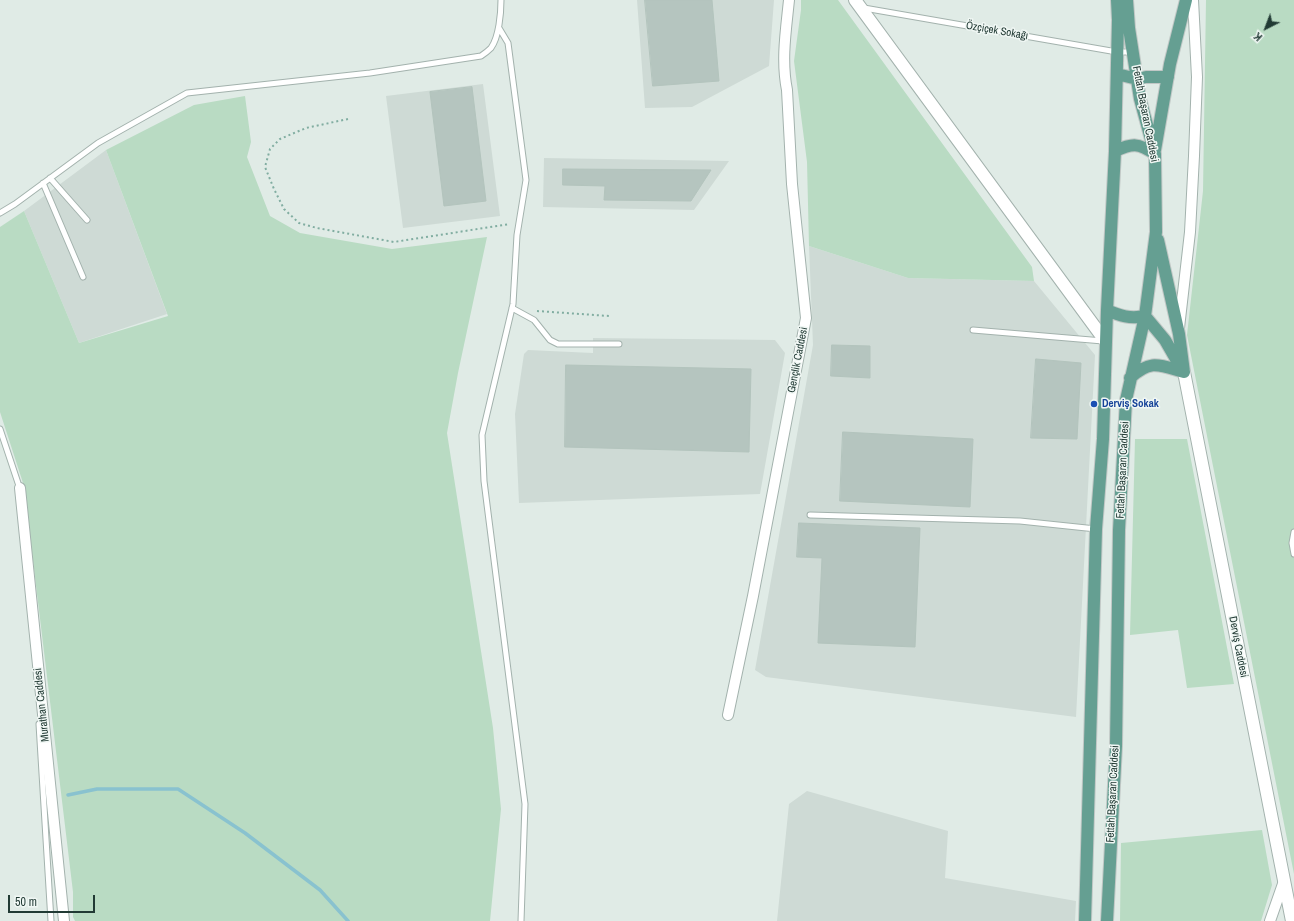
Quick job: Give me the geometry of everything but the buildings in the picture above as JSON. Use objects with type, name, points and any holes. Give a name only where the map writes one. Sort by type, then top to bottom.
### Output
[{"type":"main road","name":"Fettah Başaran Caddesi","points":[[1085,921],[1096,529],[1103,439],[1107,310],[1115,151],[1118,20],[1117,0]]},
{"type":"main road","name":"Fettah Başaran Caddesi","points":[[1107,921],[1116,746],[1119,530],[1126,400],[1145,316],[1156,232],[1155,154],[1140,99],[1129,28],[1127,0]]},
{"type":"main road","points":[[1115,151],[1135,144],[1143,146],[1155,154],[1170,64],[1186,0]]},
{"type":"main road","points":[[1117,74],[1137,79],[1146,77],[1168,77]]},
{"type":"main road","points":[[1156,232],[1179,334],[1184,372]]},
{"type":"main road","points":[[1107,310],[1119,316],[1128,318],[1145,316],[1165,340],[1184,372]]},
{"type":"main road","points":[[1130,378],[1139,370],[1147,366],[1166,367],[1184,372]]},
{"type":"street","name":"Gençlik Caddesi","points":[[728,715],[754,593],[806,318],[792,184],[787,90],[785,78],[785,38],[789,0]]},
{"type":"street","points":[[1179,334],[1190,232],[1194,156],[1197,77],[1193,0]]},
{"type":"street","points":[[858,4],[1106,342]]},
{"type":"street","name":"Derviş Caddesi","points":[[1184,372],[1292,921]]},
{"type":"street","name":"Murathan Caddesi","points":[[20,488],[64,921]]},
{"type":"street","points":[[1270,921],[1284,881]]},
{"type":"lane","points":[[0,213],[15,204],[98,143],[187,93],[370,73],[481,56],[492,47],[499,28],[501,0]]},
{"type":"lane","name":"Özçiçek Sokağı","points":[[858,4],[1117,52],[1133,52]]},
{"type":"lane","points":[[499,28],[508,43],[526,180],[519,223],[512,308],[482,435],[484,481],[525,804],[521,921]]},
{"type":"lane","points":[[50,178],[87,220]]},
{"type":"lane","points":[[43,183],[83,277]]},
{"type":"lane","points":[[512,308],[534,320],[550,340],[558,344],[620,344]]},
{"type":"lane","points":[[973,330],[1106,342]]},
{"type":"lane","points":[[0,429],[20,488],[35,654],[51,921]]},
{"type":"lane","points":[[810,515],[1020,521],[1096,529]]},
{"type":"lane","points":[[1294,532],[1292,543],[1294,554]]},
{"type":"path","points":[[348,119],[306,128],[280,139],[270,149],[265,167],[284,209],[299,223],[317,228],[394,242],[519,223]]},
{"type":"path","points":[[532,310],[609,316]]},
{"type":"shaded area","points":[[637,0],[774,0],[769,66],[692,107],[645,108]]},
{"type":"shaded area","points":[[483,84],[500,216],[403,228],[386,96]]},
{"type":"shaded area","points":[[106,150],[167,314],[79,343],[24,211]]},
{"type":"shaded area","points":[[544,158],[729,161],[694,210],[543,207]]},
{"type":"shaded area","points":[[809,246],[908,278],[1034,281],[1095,355],[1076,717],[766,677],[755,670],[813,345]]},
{"type":"shaded area","points":[[593,338],[775,340],[785,353],[760,494],[519,503],[515,414],[524,354],[528,350],[593,353]]},
{"type":"shaded area","points":[[807,791],[948,831],[945,878],[1076,901],[1075,921],[777,921],[789,804]]},
{"type":"green space","points":[[801,0],[838,0],[1032,267],[1034,281],[908,278],[809,246],[807,162],[794,61]]},
{"type":"green space","points":[[1206,0],[1294,0],[1294,874],[1187,335],[1203,191]]},
{"type":"green space","points":[[245,96],[251,142],[247,157],[270,216],[300,233],[392,249],[487,237],[458,373],[447,433],[493,728],[501,809],[490,921],[75,921],[73,917],[73,892],[24,486],[0,412],[0,227],[24,211],[79,343],[168,316],[106,150],[194,105]]},
{"type":"green space","points":[[1135,439],[1187,439],[1234,684],[1187,688],[1178,630],[1130,635]]},
{"type":"green space","points":[[1262,830],[1272,885],[1261,921],[1120,921],[1121,843]]},
{"type":"waterway","points":[[68,795],[97,789],[178,789],[245,833],[320,890],[348,921]]},
{"type":"place","name":"Derviş Sokak","points":[[1094,404]]}]
